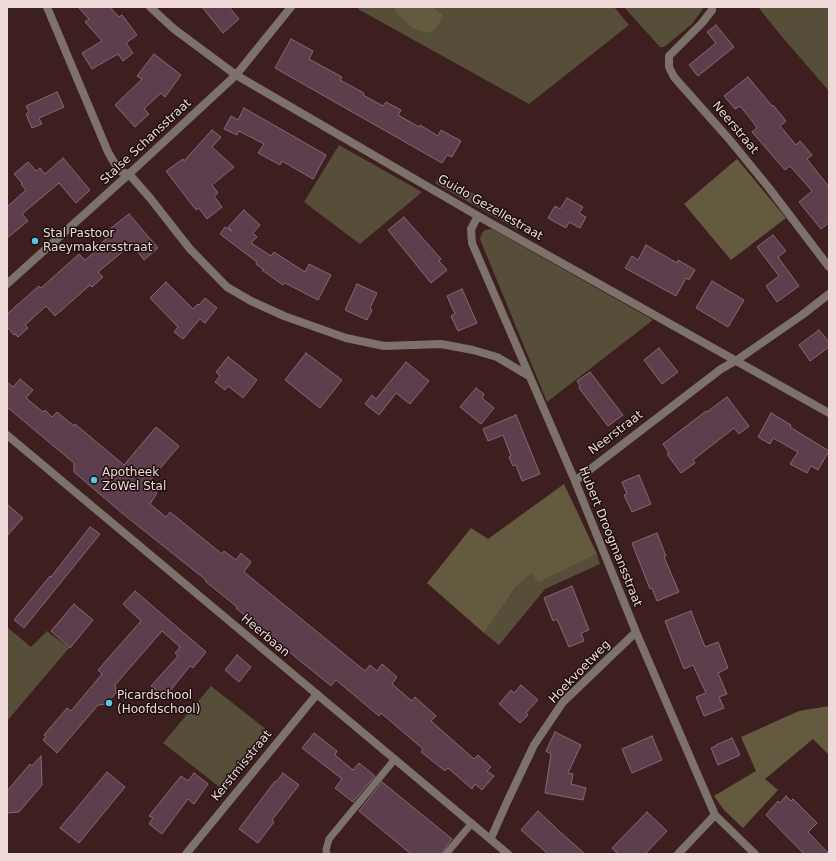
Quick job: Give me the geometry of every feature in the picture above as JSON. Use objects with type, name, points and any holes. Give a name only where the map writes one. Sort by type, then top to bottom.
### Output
[{"type":"street","points":[[47,7],[108,152],[119,171],[129,174],[190,249],[227,287],[251,301],[284,316],[346,338],[384,346],[441,344],[474,350],[497,357],[529,376]]},
{"type":"street","name":"Guido Gezellestraat","points":[[150,7],[174,29],[236,75],[478,216],[829,413]]},
{"type":"street","name":"Stalse Schansstraat","points":[[7,284],[236,75],[291,7]]},
{"type":"street","name":"Neerstraat","points":[[712,7],[702,23],[669,56],[669,67],[674,77],[725,134],[769,188],[829,267]]},
{"type":"street","name":"Hubert Droogmansstraat","points":[[478,216],[471,228],[472,243],[575,480],[636,632],[715,815],[755,854]]},
{"type":"street","name":"Neerstraat","points":[[575,480],[721,370],[802,315],[829,294]]},
{"type":"street","name":"Heerbaan","points":[[7,435],[316,694],[491,838],[508,854]]},
{"type":"street","name":"Hoekvoetweg","points":[[491,838],[506,802],[534,745],[563,702],[636,632]]},
{"type":"street","name":"Kerstmisstraat","points":[[186,854],[316,694]]},
{"type":"street","points":[[678,854],[715,815]]},
{"type":"lane","points":[[327,854],[326,850],[329,840],[395,759]]},
{"type":"lane","points":[[446,854],[472,823]]},
{"type":"shaded area","points":[[360,7],[394,7],[395,12],[413,29],[424,32],[444,16],[434,7],[614,7],[629,25],[529,104],[358,9]]},
{"type":"shaded area","points":[[394,7],[434,7],[444,16],[433,31],[428,33],[413,29],[395,12]]},
{"type":"shaded area","points":[[624,7],[704,7],[692,24],[664,47],[660,47]]},
{"type":"shaded area","points":[[758,7],[829,7],[829,91],[783,38]]},
{"type":"shaded area","points":[[339,145],[422,192],[360,244],[304,202]]},
{"type":"shaded area","points":[[737,159],[786,218],[731,260],[684,204]]},
{"type":"shaded area","points":[[440,174],[524,223],[518,230],[435,183]]},
{"type":"shaded area","points":[[492,229],[653,320],[547,402],[480,239],[485,230]]},
{"type":"shaded area","points":[[564,484],[597,554],[538,583],[532,573],[516,587],[484,633],[427,583],[471,528],[488,539]]},
{"type":"shaded area","points":[[597,554],[600,564],[545,589],[499,645],[484,633],[516,587],[533,572],[538,583]]},
{"type":"shaded area","points":[[7,627],[31,647],[47,631],[69,648],[7,721]]},
{"type":"shaded area","points":[[211,686],[272,734],[226,792],[163,743]]},
{"type":"shaded area","points":[[829,706],[829,755],[813,739],[765,779],[778,790],[743,828],[724,810],[714,796],[756,771],[741,737],[799,711]]},
{"type":"building","points":[[78,7],[110,7],[119,17],[122,15],[137,35],[126,43],[133,53],[123,61],[118,54],[92,69],[82,53],[102,41],[85,22],[89,19]]},
{"type":"building","points":[[202,7],[229,7],[239,19],[223,33]]},
{"type":"building","points":[[716,25],[734,47],[698,76],[689,65],[716,43],[707,32]]},
{"type":"building","points":[[291,39],[313,51],[309,59],[342,77],[340,80],[364,93],[363,95],[383,106],[386,102],[401,110],[398,115],[419,127],[420,125],[438,136],[441,130],[461,141],[452,157],[447,155],[442,163],[275,68]]},
{"type":"building","points":[[154,54],[181,75],[165,97],[161,93],[144,109],[149,114],[135,127],[115,105],[142,79],[137,76]]},
{"type":"building","points":[[748,77],[786,121],[780,126],[796,145],[800,141],[812,155],[807,159],[829,187],[829,223],[821,229],[799,202],[812,191],[790,166],[785,170],[752,132],[757,128],[740,106],[735,109],[724,96]]},
{"type":"building","points":[[57,92],[64,107],[39,118],[42,124],[32,128],[26,114],[29,112],[26,106]]},
{"type":"building","points":[[244,108],[326,155],[313,179],[282,161],[280,165],[258,153],[264,144],[239,131],[237,135],[224,129],[231,116],[238,120]]},
{"type":"building","points":[[212,130],[221,137],[212,147],[234,167],[212,185],[218,193],[214,196],[222,207],[207,219],[199,208],[196,210],[166,171],[183,159],[184,161]]},
{"type":"building","points":[[63,158],[90,190],[76,203],[59,183],[22,214],[28,221],[7,238],[7,207],[26,190],[14,174],[28,162],[36,171],[40,168],[45,174]]},
{"type":"building","points":[[567,198],[583,207],[579,213],[586,217],[580,228],[569,222],[566,228],[548,218],[555,206],[560,209]]},
{"type":"building","points":[[244,210],[260,225],[253,233],[257,237],[251,243],[271,256],[274,252],[305,272],[309,264],[331,275],[318,300],[285,283],[283,285],[262,270],[263,269],[256,264],[257,262],[220,234],[225,227],[232,231],[228,227]]},
{"type":"building","points":[[129,214],[158,248],[144,260],[132,244],[98,272],[103,277],[92,287],[90,285],[55,316],[46,306],[25,325],[28,328],[18,337],[15,334],[14,335],[7,327],[7,314],[39,286],[41,288],[79,254],[85,260],[102,246],[100,244],[106,239],[102,235]]},
{"type":"building","points":[[404,217],[441,259],[439,261],[447,270],[431,283],[388,230]]},
{"type":"building","points":[[773,235],[786,251],[778,257],[799,286],[777,302],[766,286],[779,276],[757,247]]},
{"type":"building","points":[[646,245],[677,263],[678,260],[695,270],[689,280],[686,278],[676,296],[625,268],[632,256],[638,260]]},
{"type":"building","points":[[712,281],[744,300],[728,327],[696,308]]},
{"type":"building","points":[[166,282],[193,309],[205,298],[217,308],[205,323],[200,319],[183,339],[174,332],[178,327],[150,298]]},
{"type":"building","points":[[357,284],[377,293],[370,308],[372,310],[367,320],[345,310]]},
{"type":"building","points":[[462,289],[477,323],[458,331],[451,316],[455,314],[447,296]]},
{"type":"building","points":[[819,330],[829,342],[829,347],[810,361],[799,345]]},
{"type":"building","points":[[659,348],[678,372],[662,384],[644,360]]},
{"type":"building","points":[[306,353],[342,380],[320,408],[285,380]]},
{"type":"building","points":[[228,357],[257,380],[243,398],[228,386],[225,390],[215,382],[220,376],[216,372]]},
{"type":"building","points":[[406,362],[429,381],[410,404],[396,393],[379,415],[365,404],[372,395],[376,399]]},
{"type":"building","points":[[590,372],[623,415],[608,426],[579,388],[580,386],[577,381]]},
{"type":"building","points":[[20,379],[33,390],[26,398],[43,412],[45,410],[52,417],[57,412],[74,426],[75,424],[124,465],[156,427],[179,446],[147,484],[157,493],[150,504],[166,517],[170,512],[222,554],[224,551],[236,560],[241,553],[251,562],[244,572],[365,671],[370,665],[377,671],[382,664],[397,677],[392,684],[412,701],[415,697],[436,716],[431,721],[474,759],[478,755],[491,767],[487,771],[494,776],[482,790],[475,784],[472,789],[448,768],[445,771],[421,752],[423,749],[381,713],[379,716],[336,680],[331,686],[236,608],[237,607],[205,581],[206,580],[122,513],[74,472],[74,463],[7,407],[7,382],[13,387]]},
{"type":"building","points":[[476,388],[484,394],[482,398],[494,408],[481,424],[460,407]]},
{"type":"building","points":[[727,397],[749,426],[739,434],[734,428],[693,460],[695,463],[681,473],[667,454],[669,453],[663,444]]},
{"type":"building","points":[[771,413],[791,425],[790,427],[829,451],[818,470],[811,466],[807,473],[790,464],[798,452],[773,438],[770,444],[758,437]]},
{"type":"building","points":[[516,415],[540,474],[522,481],[516,465],[513,466],[509,457],[511,456],[503,435],[488,441],[483,429]]},
{"type":"building","points":[[639,475],[651,504],[632,512],[624,495],[627,494],[622,482]]},
{"type":"building","points":[[7,504],[23,518],[7,536]]},
{"type":"building","points":[[90,527],[100,534],[24,628],[14,620],[50,576],[51,577]]},
{"type":"building","points":[[657,533],[666,556],[664,557],[679,592],[657,601],[652,588],[650,589],[632,543]]},
{"type":"building","points":[[572,586],[589,630],[581,633],[584,641],[569,647],[557,619],[553,621],[544,598]]},
{"type":"building","points":[[135,591],[206,652],[193,668],[190,666],[165,697],[151,686],[178,656],[175,653],[180,647],[162,631],[115,685],[116,693],[106,704],[98,705],[57,753],[43,740],[46,737],[44,735],[67,708],[71,711],[102,674],[98,670],[141,621],[123,604]]},
{"type":"building","points":[[74,604],[93,620],[70,648],[51,631]]},
{"type":"building","points":[[691,611],[705,647],[718,642],[728,668],[718,673],[727,694],[719,697],[724,708],[704,716],[696,697],[706,693],[693,665],[684,669],[665,621]]},
{"type":"building","points":[[237,655],[251,667],[239,682],[225,670]]},
{"type":"building","points":[[521,685],[538,700],[526,713],[528,715],[520,723],[499,704],[511,690],[514,693]]},
{"type":"building","points":[[555,732],[581,745],[568,773],[573,774],[571,784],[586,788],[583,800],[545,793],[551,754],[546,751]]},
{"type":"building","points":[[314,733],[337,751],[335,755],[353,770],[359,763],[375,776],[353,802],[335,788],[342,779],[302,748]]},
{"type":"building","points":[[652,736],[662,760],[632,773],[622,749]]},
{"type":"building","points":[[732,738],[740,755],[718,765],[711,748]]},
{"type":"building","points":[[41,756],[42,785],[19,812],[7,813],[7,791],[30,764],[32,766]]},
{"type":"building","points":[[107,772],[125,787],[79,843],[60,828]]},
{"type":"building","points":[[194,773],[208,784],[194,804],[188,799],[162,834],[149,824],[153,818],[149,816],[181,776],[188,781]]},
{"type":"building","points":[[283,773],[299,785],[272,820],[274,822],[258,843],[239,829],[275,781],[276,782]]},
{"type":"building","points":[[382,782],[452,839],[441,854],[411,854],[359,811]]},
{"type":"building","points":[[786,796],[791,801],[793,799],[817,823],[808,832],[829,854],[804,854],[766,815],[778,801],[780,803]]},
{"type":"building","points":[[538,811],[585,854],[548,854],[521,830]]},
{"type":"building","points":[[647,812],[667,831],[645,854],[618,854],[612,848]]},
{"type":"place","name":"Stal Pastoor Raeymakersstraat","points":[[35,241]]},
{"type":"place","name":"Apotheek ZoWel Stal","points":[[94,480]]},
{"type":"place","name":"Picardschool (Hoofdschool)","points":[[109,703]]}]
